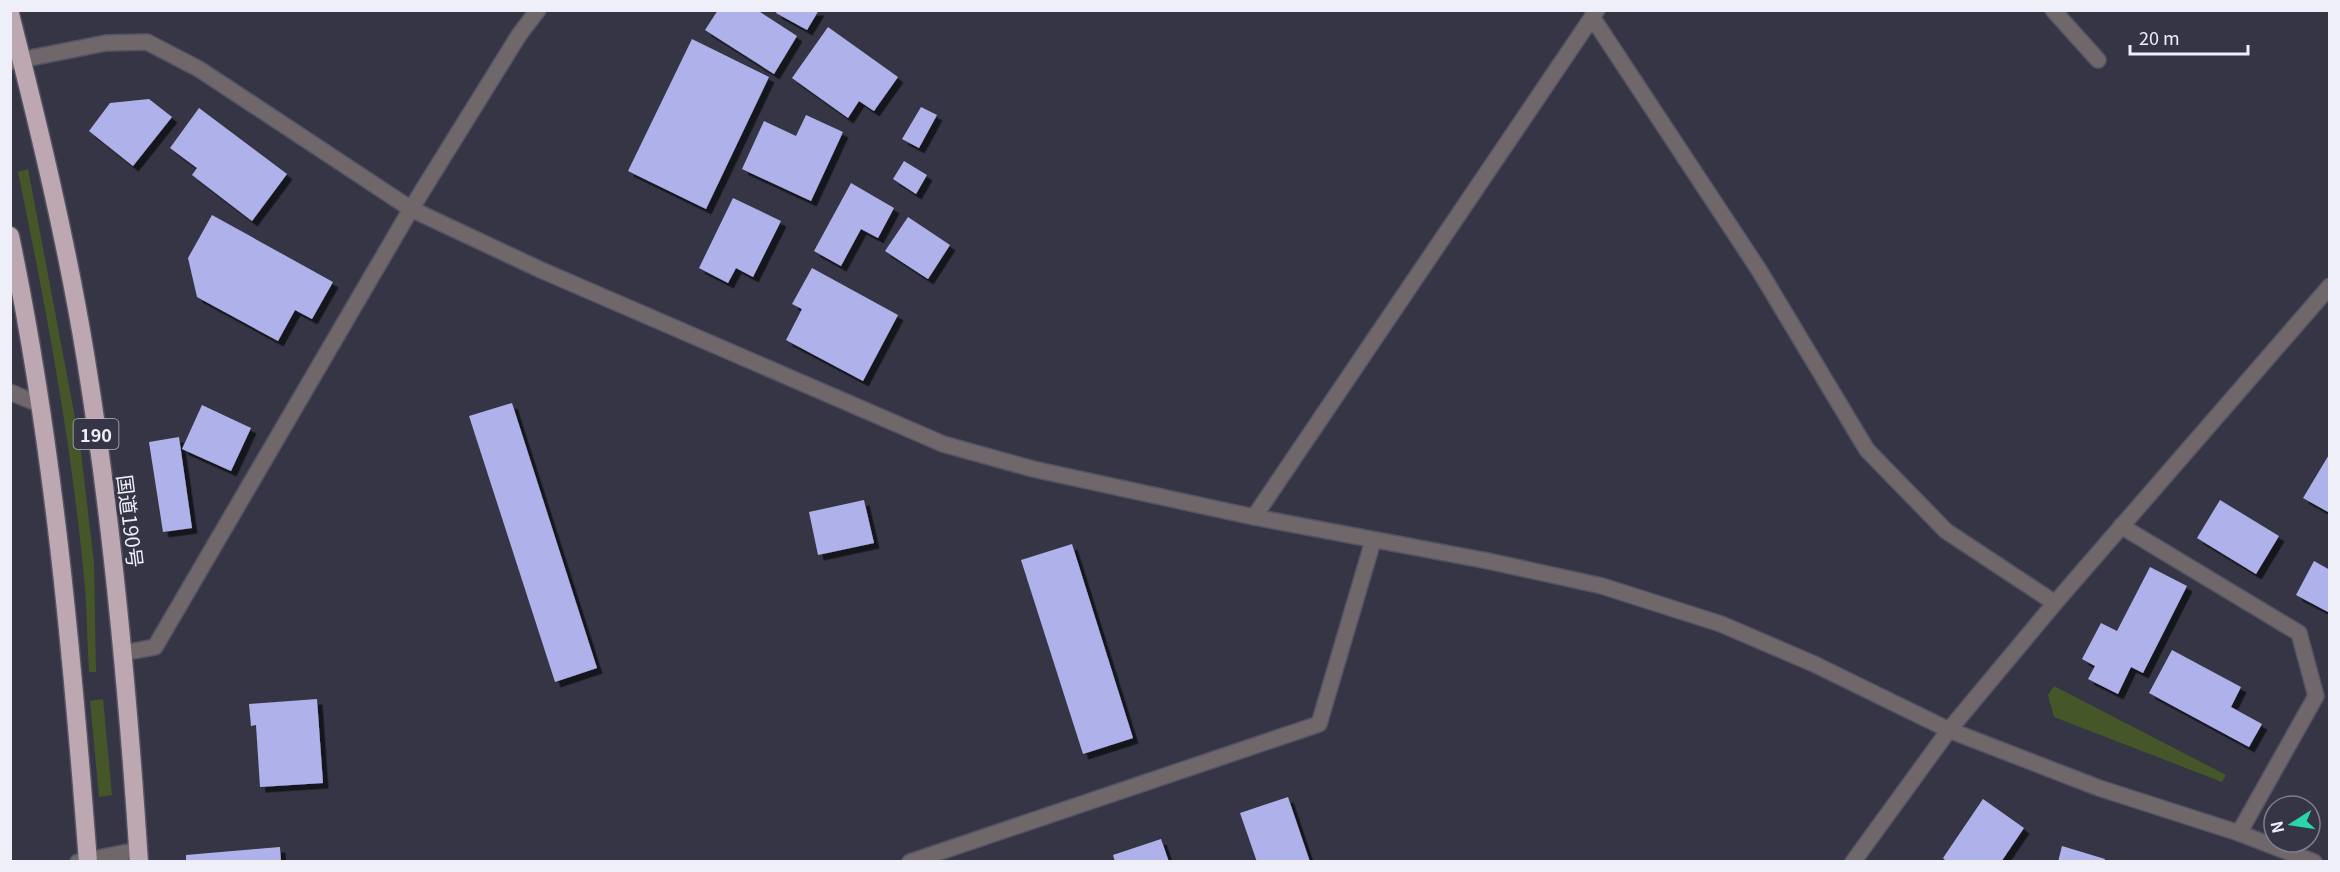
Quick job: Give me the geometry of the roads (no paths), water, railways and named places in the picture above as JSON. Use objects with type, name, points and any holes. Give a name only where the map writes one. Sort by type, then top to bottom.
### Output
[{"type":"highway","name":"国道190号","points":[[10,14],[16,61],[58,210],[86,360],[110,530],[123,652],[138,856]]},
{"type":"highway","name":"190","points":[[10,236],[26,311],[41,405],[65,609],[85,860]]},
{"type":"street","points":[[123,652],[155,647],[411,209],[519,35],[538,10]]},
{"type":"street","points":[[2052,10],[2098,60]]},
{"type":"street","points":[[1254,517],[1595,14],[1759,270],[1867,450],[1947,531],[2055,603]]},
{"type":"street","points":[[16,61],[106,43],[147,42],[199,69],[411,209],[541,270],[942,444],[1033,469],[1254,517],[1602,585],[1699,617],[1814,664],[1949,730],[2099,788],[2239,833],[2314,861]]},
{"type":"street","points":[[1853,861],[1949,730],[2121,526],[2330,286]]},
{"type":"street","points":[[10,392],[41,405]]},
{"type":"street","points":[[2121,526],[2299,633],[2316,696],[2239,833]]},
{"type":"street","points":[[910,861],[1319,724],[1373,541]]},
{"type":"street","points":[[85,860],[138,856]]}]
